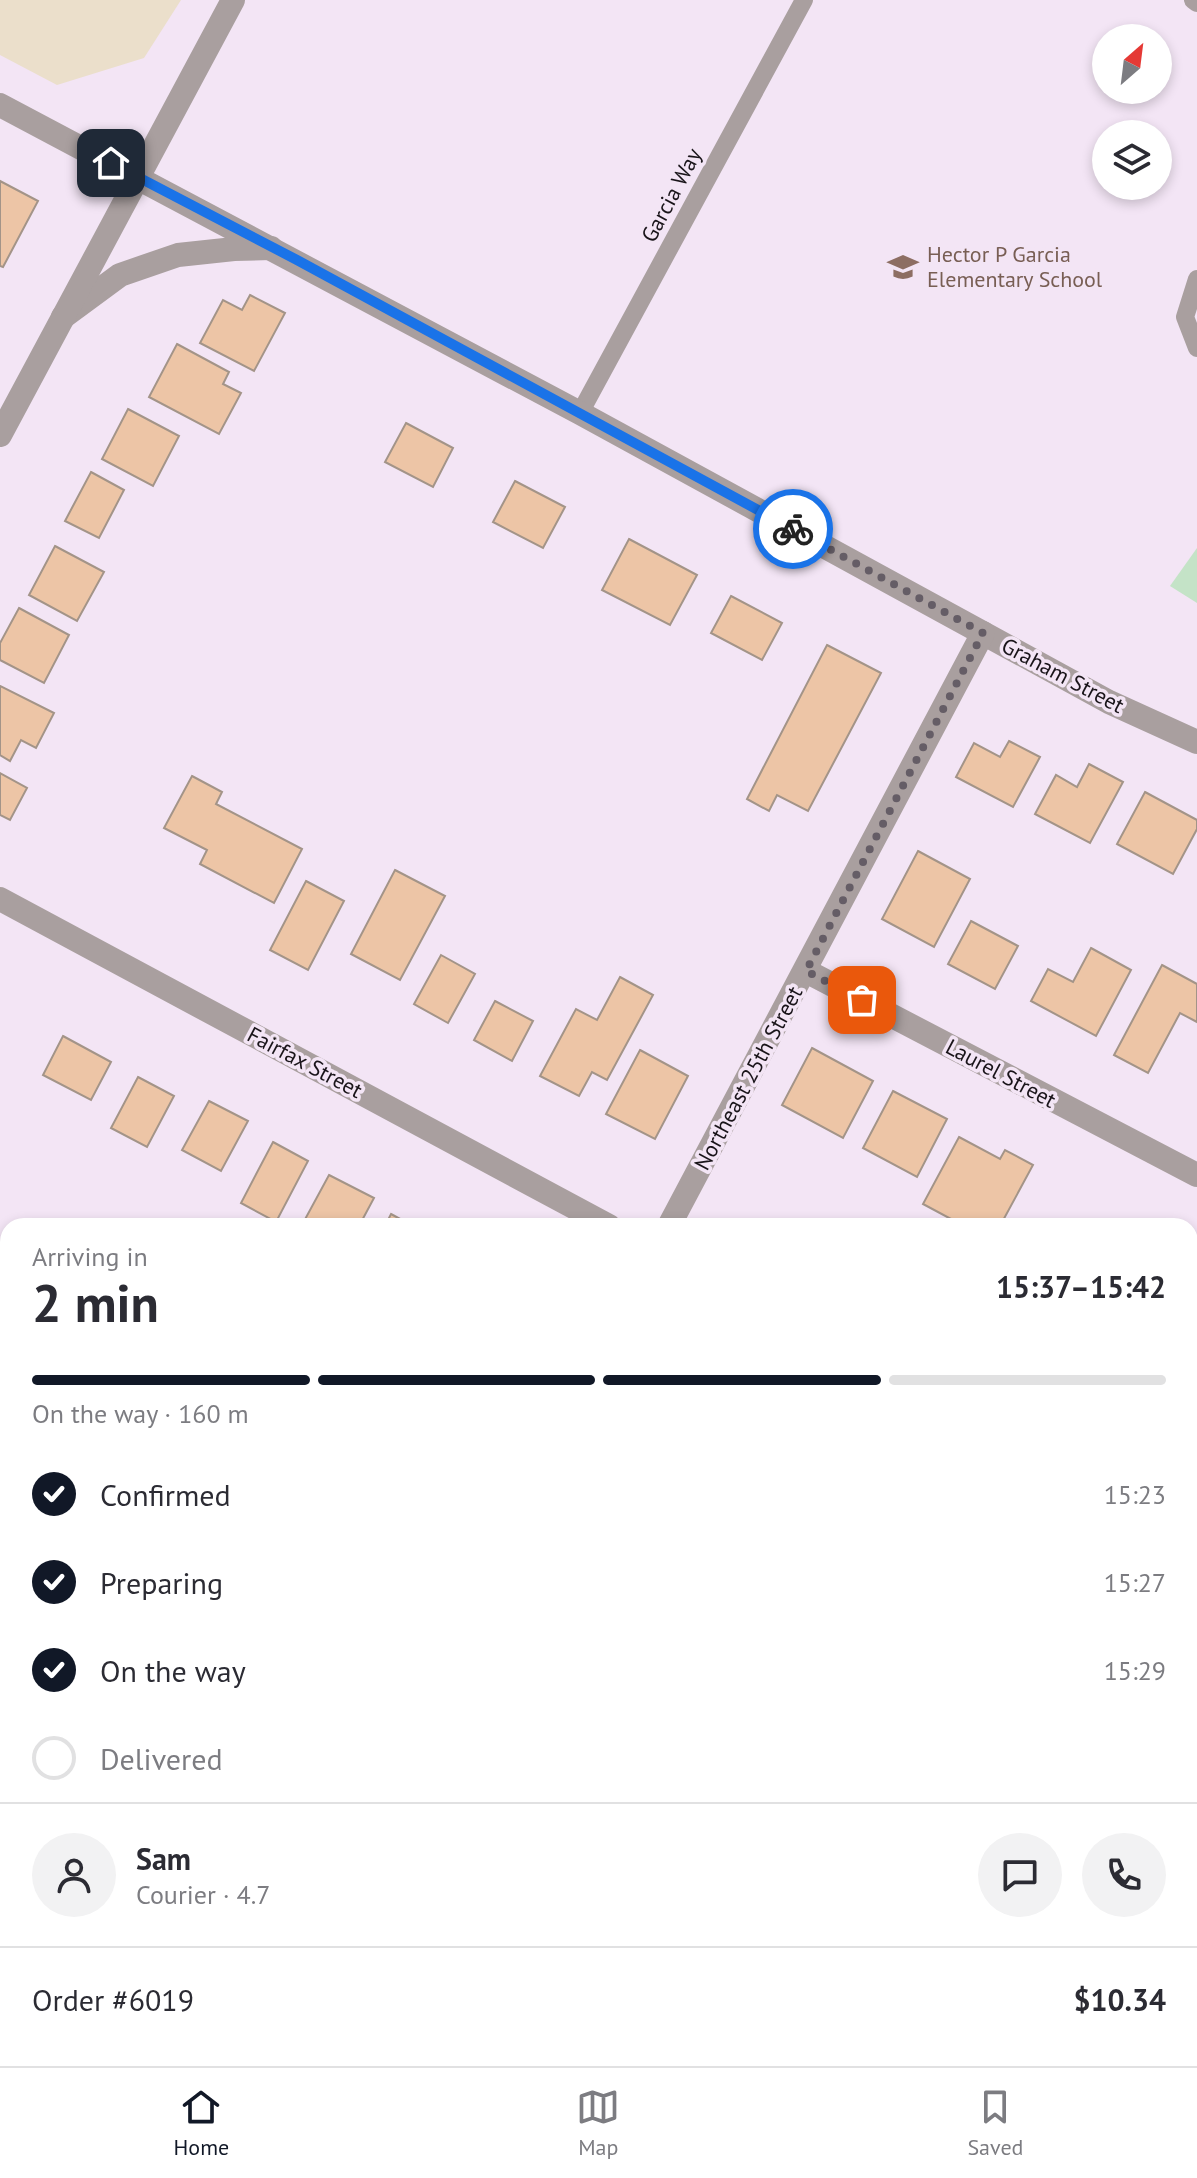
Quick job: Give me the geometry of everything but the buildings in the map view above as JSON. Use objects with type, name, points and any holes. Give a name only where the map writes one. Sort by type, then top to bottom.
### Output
[{"type":"street","points":[[0,435],[233,0]]},
{"type":"street","name":"Graham Street","points":[[0,105],[275,248],[1109,702],[1197,742]]},
{"type":"street","points":[[63,317],[120,275],[178,255],[275,248]]},
{"type":"street","name":"Northeast 25th Street","points":[[673,1218],[983,633]]},
{"type":"street","name":"Fairfax Street","points":[[0,899],[594,1218]]},
{"type":"street","name":"Laurel Street","points":[[806,971],[1197,1175]]},
{"type":"lane","name":"Garcia Way","points":[[580,413],[804,0]]},
{"type":"lane","points":[[1197,279],[1185,317],[1197,348]]},
{"type":"shaded area","points":[[0,0],[181,0],[144,58],[57,85],[0,55]]},
{"type":"green space","points":[[1197,548],[1197,603],[1170,586]]},
{"type":"way so far","points":[[793,529],[983,633],[806,971],[862,1000]]},
{"type":"place","name":"Hector P Garcia Elementary School","points":[[903,267]]},
{"type":"route","points":[[111,163],[297,260],[793,529]]}]
